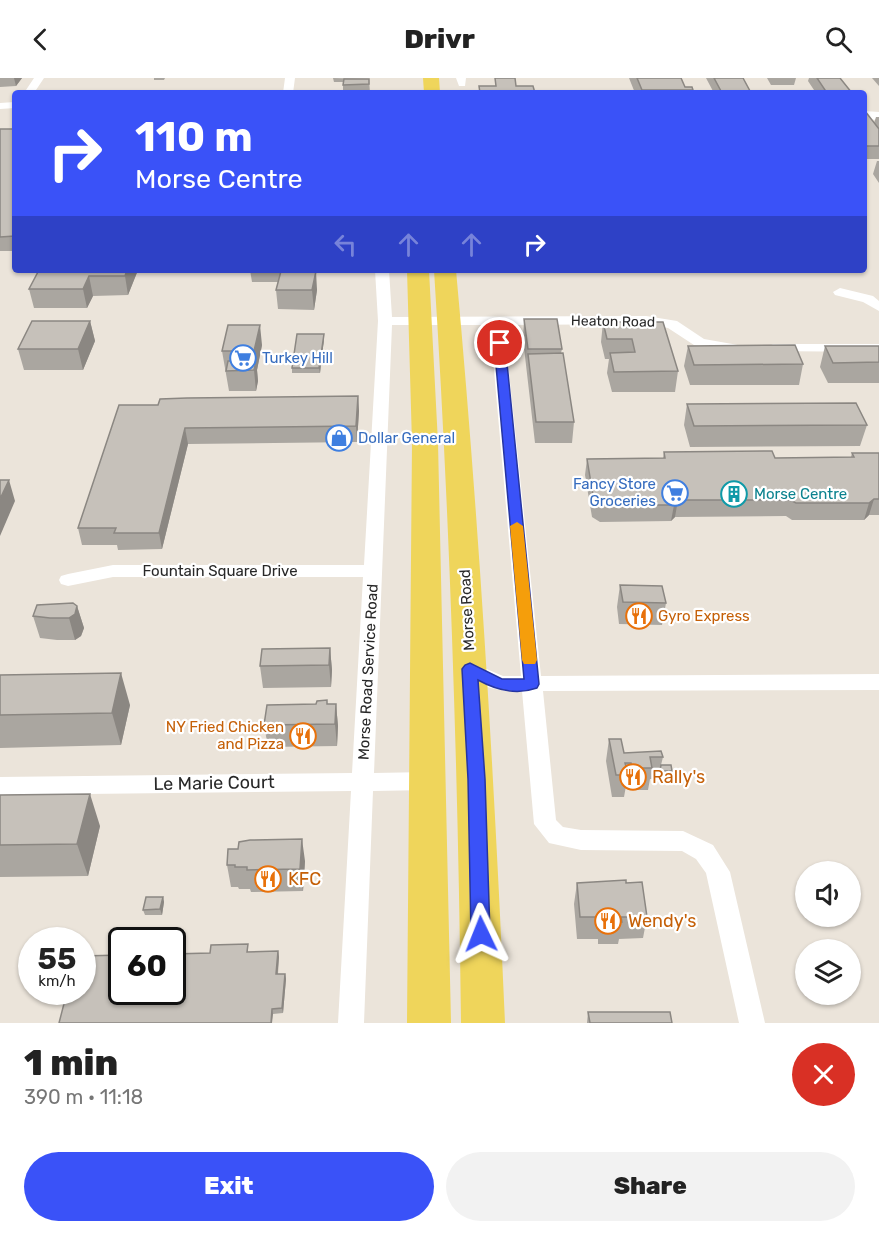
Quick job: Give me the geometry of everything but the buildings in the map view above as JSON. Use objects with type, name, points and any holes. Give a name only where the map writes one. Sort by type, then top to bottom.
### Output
[{"type":"main road","points":[[418,273],[427,540],[429,1023]]},
{"type":"main road","name":"Morse Road","points":[[445,273],[458,437],[477,779],[483,1023]]},
{"type":"main road","points":[[427,540],[438,557],[444,574],[446,606],[457,657],[470,669]]},
{"type":"street","name":"Morse Road Service Road","points":[[351,1023],[385,321],[382,276]]},
{"type":"street","points":[[840,292],[868,299],[879,307]]},
{"type":"street","points":[[497,320],[545,824],[557,836],[581,840],[683,841],[699,846],[710,858],[718,872],[752,1023]]},
{"type":"street","name":"Heaton Road","points":[[448,321],[646,320],[672,324],[699,342],[717,348],[879,348]]},
{"type":"street","points":[[385,321],[448,321]]},
{"type":"street","name":"Fountain Square Drive","points":[[68,580],[113,571],[373,571]]},
{"type":"street","points":[[470,669],[500,684],[879,681]]},
{"type":"street","name":"Le Marie Court","points":[[0,786],[428,781]]},
{"type":"slow traffic","points":[[517,526],[529,660]]},
{"type":"place","name":"Turkey Hill","points":[[243,358]]},
{"type":"place","name":"Dollar General","points":[[339,438]]},
{"type":"place","name":"Fancy Store Groceries","points":[[675,493]]},
{"type":"place","name":"Morse Centre","points":[[734,494]]},
{"type":"place","name":"Gyro Express","points":[[639,616]]},
{"type":"place","name":"NY Fried Chicken and Pizza","points":[[303,736]]},
{"type":"place","name":"Rally's","points":[[633,777]]},
{"type":"place","name":"KFC","points":[[268,879]]},
{"type":"place","name":"Wendy's","points":[[608,921]]},
{"type":"route","points":[[481,934],[477,779],[470,669],[500,684],[532,684],[500,343]]}]
